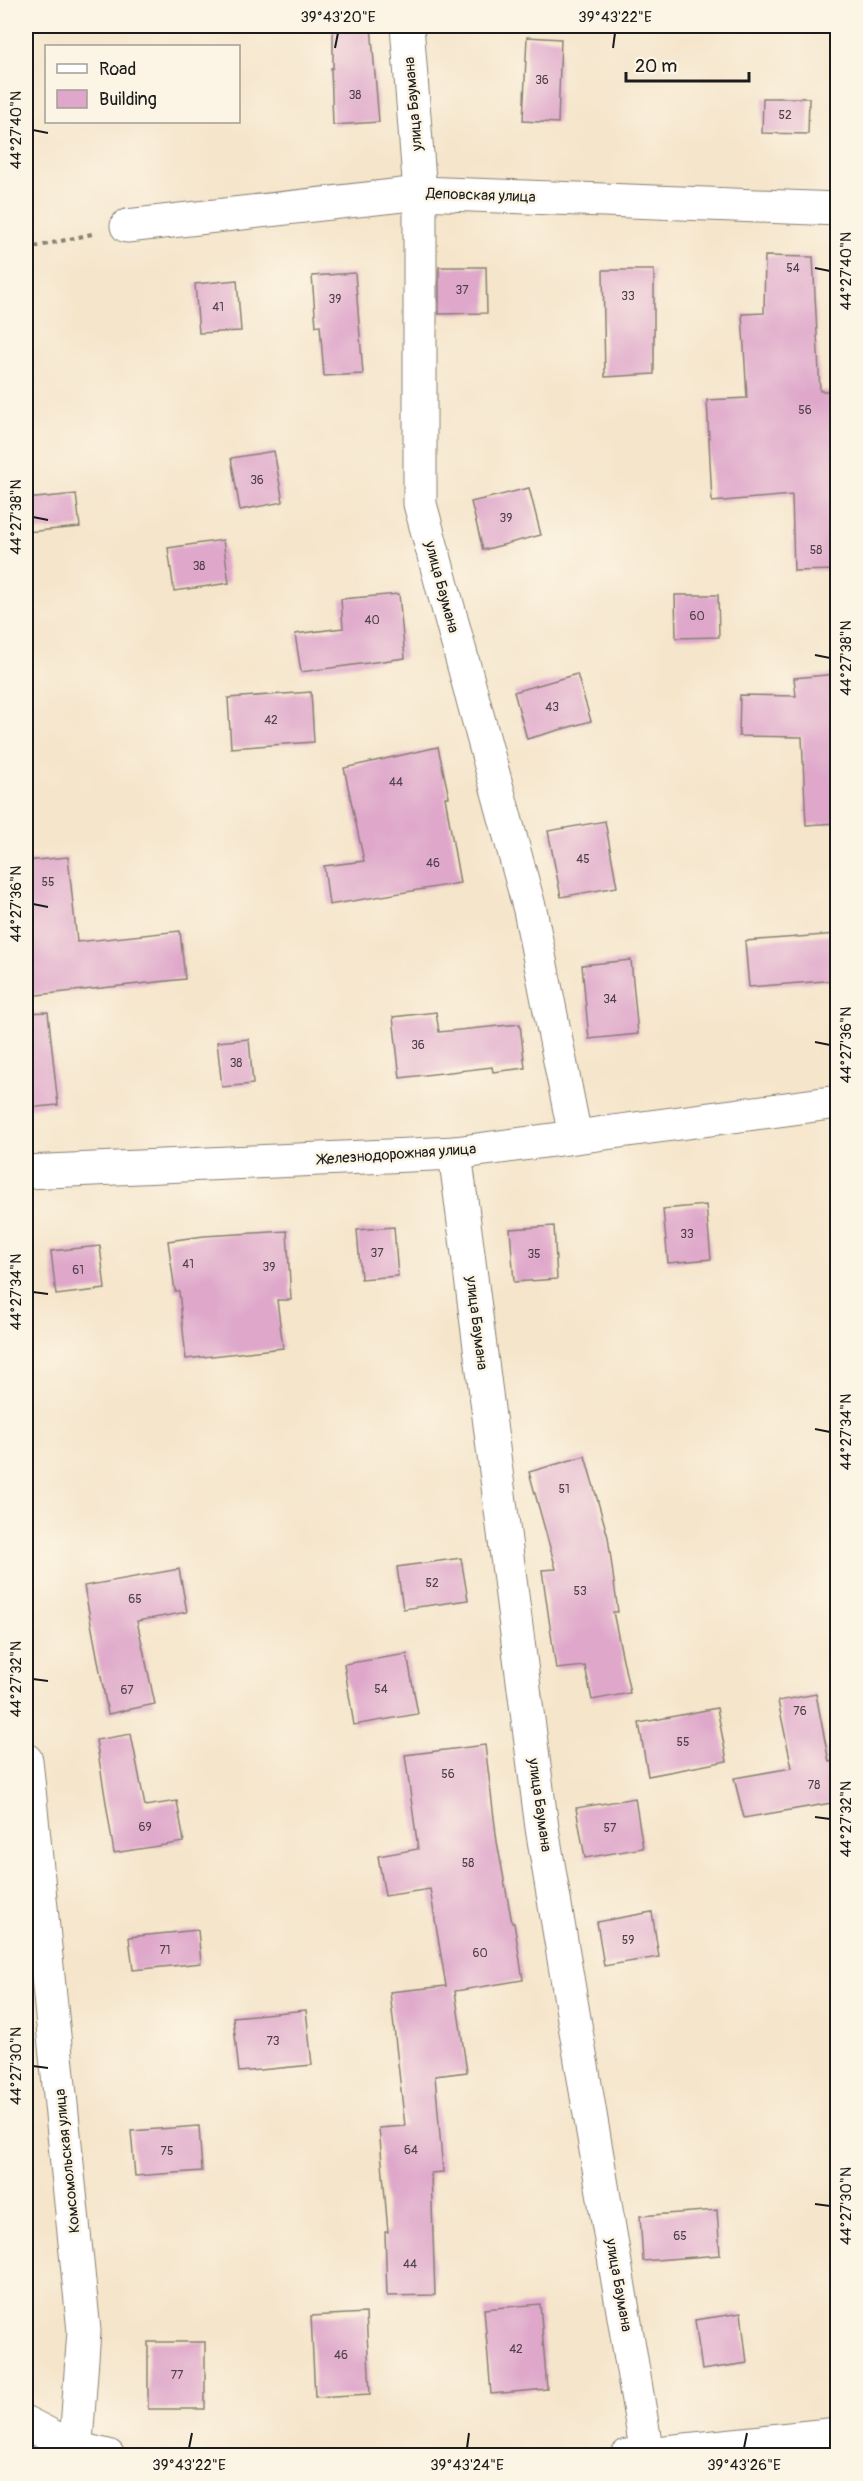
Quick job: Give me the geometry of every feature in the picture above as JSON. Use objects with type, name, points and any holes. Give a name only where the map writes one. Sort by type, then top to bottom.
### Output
[{"type":"street","name":"улица Баумана","points":[[407,26],[420,193],[420,504],[530,910],[575,1136]]},
{"type":"street","name":"Деповская улица","points":[[127,226],[420,193],[837,209]]},
{"type":"street","name":"Железнодорожная улица","points":[[26,1172],[455,1153],[837,1102]]},
{"type":"street","name":"улица Баумана","points":[[455,1153],[542,1828],[637,2455]]},
{"type":"street","name":"Комсомольская улица","points":[[26,1760],[84,2331],[75,2452]]},
{"type":"street","points":[[26,2423],[75,2452],[108,2456]]},
{"type":"street","points":[[637,2455],[818,2442]]},
{"type":"path","points":[[26,249],[127,226]]},
{"type":"building","points":[[333,26],[371,26],[379,122],[333,125],[331,68],[333,68]]},
{"type":"building","points":[[527,37],[561,39],[558,123],[523,121]]},
{"type":"building","points":[[763,98],[809,98],[808,134],[762,133]]},
{"type":"building","points":[[765,256],[813,257],[820,391],[837,391],[837,570],[794,571],[792,495],[712,502],[707,400],[747,398],[742,314],[764,313]]},
{"type":"building","points":[[439,267],[486,267],[487,313],[439,314]]},
{"type":"building","points":[[603,270],[654,270],[654,374],[605,377]]},
{"type":"building","points":[[355,273],[363,374],[324,376],[320,325],[316,326],[312,276]]},
{"type":"building","points":[[237,280],[241,331],[199,333],[195,284]]},
{"type":"building","points":[[274,451],[283,502],[240,510],[231,458]]},
{"type":"building","points":[[529,488],[541,535],[483,550],[471,502]]},
{"type":"building","points":[[76,494],[80,527],[26,532],[26,499]]},
{"type":"building","points":[[223,540],[229,583],[174,591],[168,548]]},
{"type":"building","points":[[399,594],[405,658],[301,672],[295,634],[343,628],[341,599]]},
{"type":"building","points":[[675,595],[718,595],[719,637],[676,638]]},
{"type":"building","points":[[577,674],[591,721],[527,739],[514,692]]},
{"type":"building","points":[[837,674],[837,823],[806,825],[802,737],[739,736],[740,695],[796,696],[794,678]]},
{"type":"building","points":[[311,692],[314,742],[231,748],[228,698]]},
{"type":"building","points":[[438,747],[449,797],[445,797],[460,883],[329,905],[324,866],[364,861],[344,768]]},
{"type":"building","points":[[605,821],[617,887],[561,897],[548,831]]},
{"type":"building","points":[[68,857],[77,942],[180,931],[185,979],[28,996],[26,861]]},
{"type":"building","points":[[837,934],[837,980],[749,987],[745,941]]},
{"type":"building","points":[[631,960],[638,1034],[589,1039],[582,965]]},
{"type":"building","points":[[48,1012],[58,1105],[26,1108],[26,1013]]},
{"type":"building","points":[[436,1012],[439,1032],[520,1024],[525,1068],[493,1072],[492,1067],[400,1078],[393,1017]]},
{"type":"building","points":[[249,1039],[253,1084],[222,1087],[217,1042]]},
{"type":"building","points":[[706,1205],[711,1259],[668,1263],[663,1209]]},
{"type":"building","points":[[554,1226],[557,1279],[514,1282],[510,1229]]},
{"type":"building","points":[[394,1227],[398,1276],[361,1279],[357,1230]]},
{"type":"building","points":[[287,1231],[291,1300],[277,1300],[283,1348],[186,1359],[179,1291],[175,1291],[168,1241],[204,1236]]},
{"type":"building","points":[[100,1246],[105,1289],[56,1295],[51,1251]]},
{"type":"building","points":[[585,1456],[608,1537],[618,1612],[613,1612],[630,1693],[592,1700],[585,1666],[556,1669],[542,1570],[556,1569],[529,1472]]},
{"type":"building","points":[[461,1558],[468,1600],[403,1609],[397,1567]]},
{"type":"building","points":[[179,1569],[187,1612],[137,1621],[155,1704],[108,1714],[84,1586]]},
{"type":"building","points":[[407,1654],[418,1714],[354,1725],[344,1664]]},
{"type":"building","points":[[816,1694],[829,1762],[837,1760],[837,1802],[744,1818],[734,1778],[792,1768],[778,1701]]},
{"type":"building","points":[[717,1708],[727,1761],[648,1776],[639,1723]]},
{"type":"building","points":[[131,1734],[145,1806],[177,1801],[184,1842],[114,1853],[96,1740]]},
{"type":"building","points":[[485,1745],[497,1842],[523,1980],[455,1991],[467,2072],[435,2076],[443,2172],[431,2173],[435,2295],[387,2296],[385,2232],[388,2232],[379,2128],[405,2126],[390,1992],[446,1986],[430,1889],[385,1896],[378,1856],[418,1849],[405,1755]]},
{"type":"building","points":[[635,1798],[643,1848],[585,1858],[576,1808]]},
{"type":"building","points":[[652,1912],[659,1957],[604,1966],[597,1922]]},
{"type":"building","points":[[198,1930],[201,1963],[133,1970],[129,1937]]},
{"type":"building","points":[[306,2010],[312,2065],[239,2072],[233,2017]]},
{"type":"building","points":[[199,2126],[202,2171],[135,2176],[131,2131]]},
{"type":"building","points":[[717,2210],[720,2255],[643,2261],[640,2216]]},
{"type":"building","points":[[540,2304],[547,2389],[491,2394],[484,2309]]},
{"type":"building","points":[[366,2313],[370,2394],[315,2397],[311,2316]]},
{"type":"building","points":[[741,2313],[747,2363],[702,2370],[695,2320]]},
{"type":"building","points":[[148,2342],[205,2342],[205,2409],[148,2409]]}]
